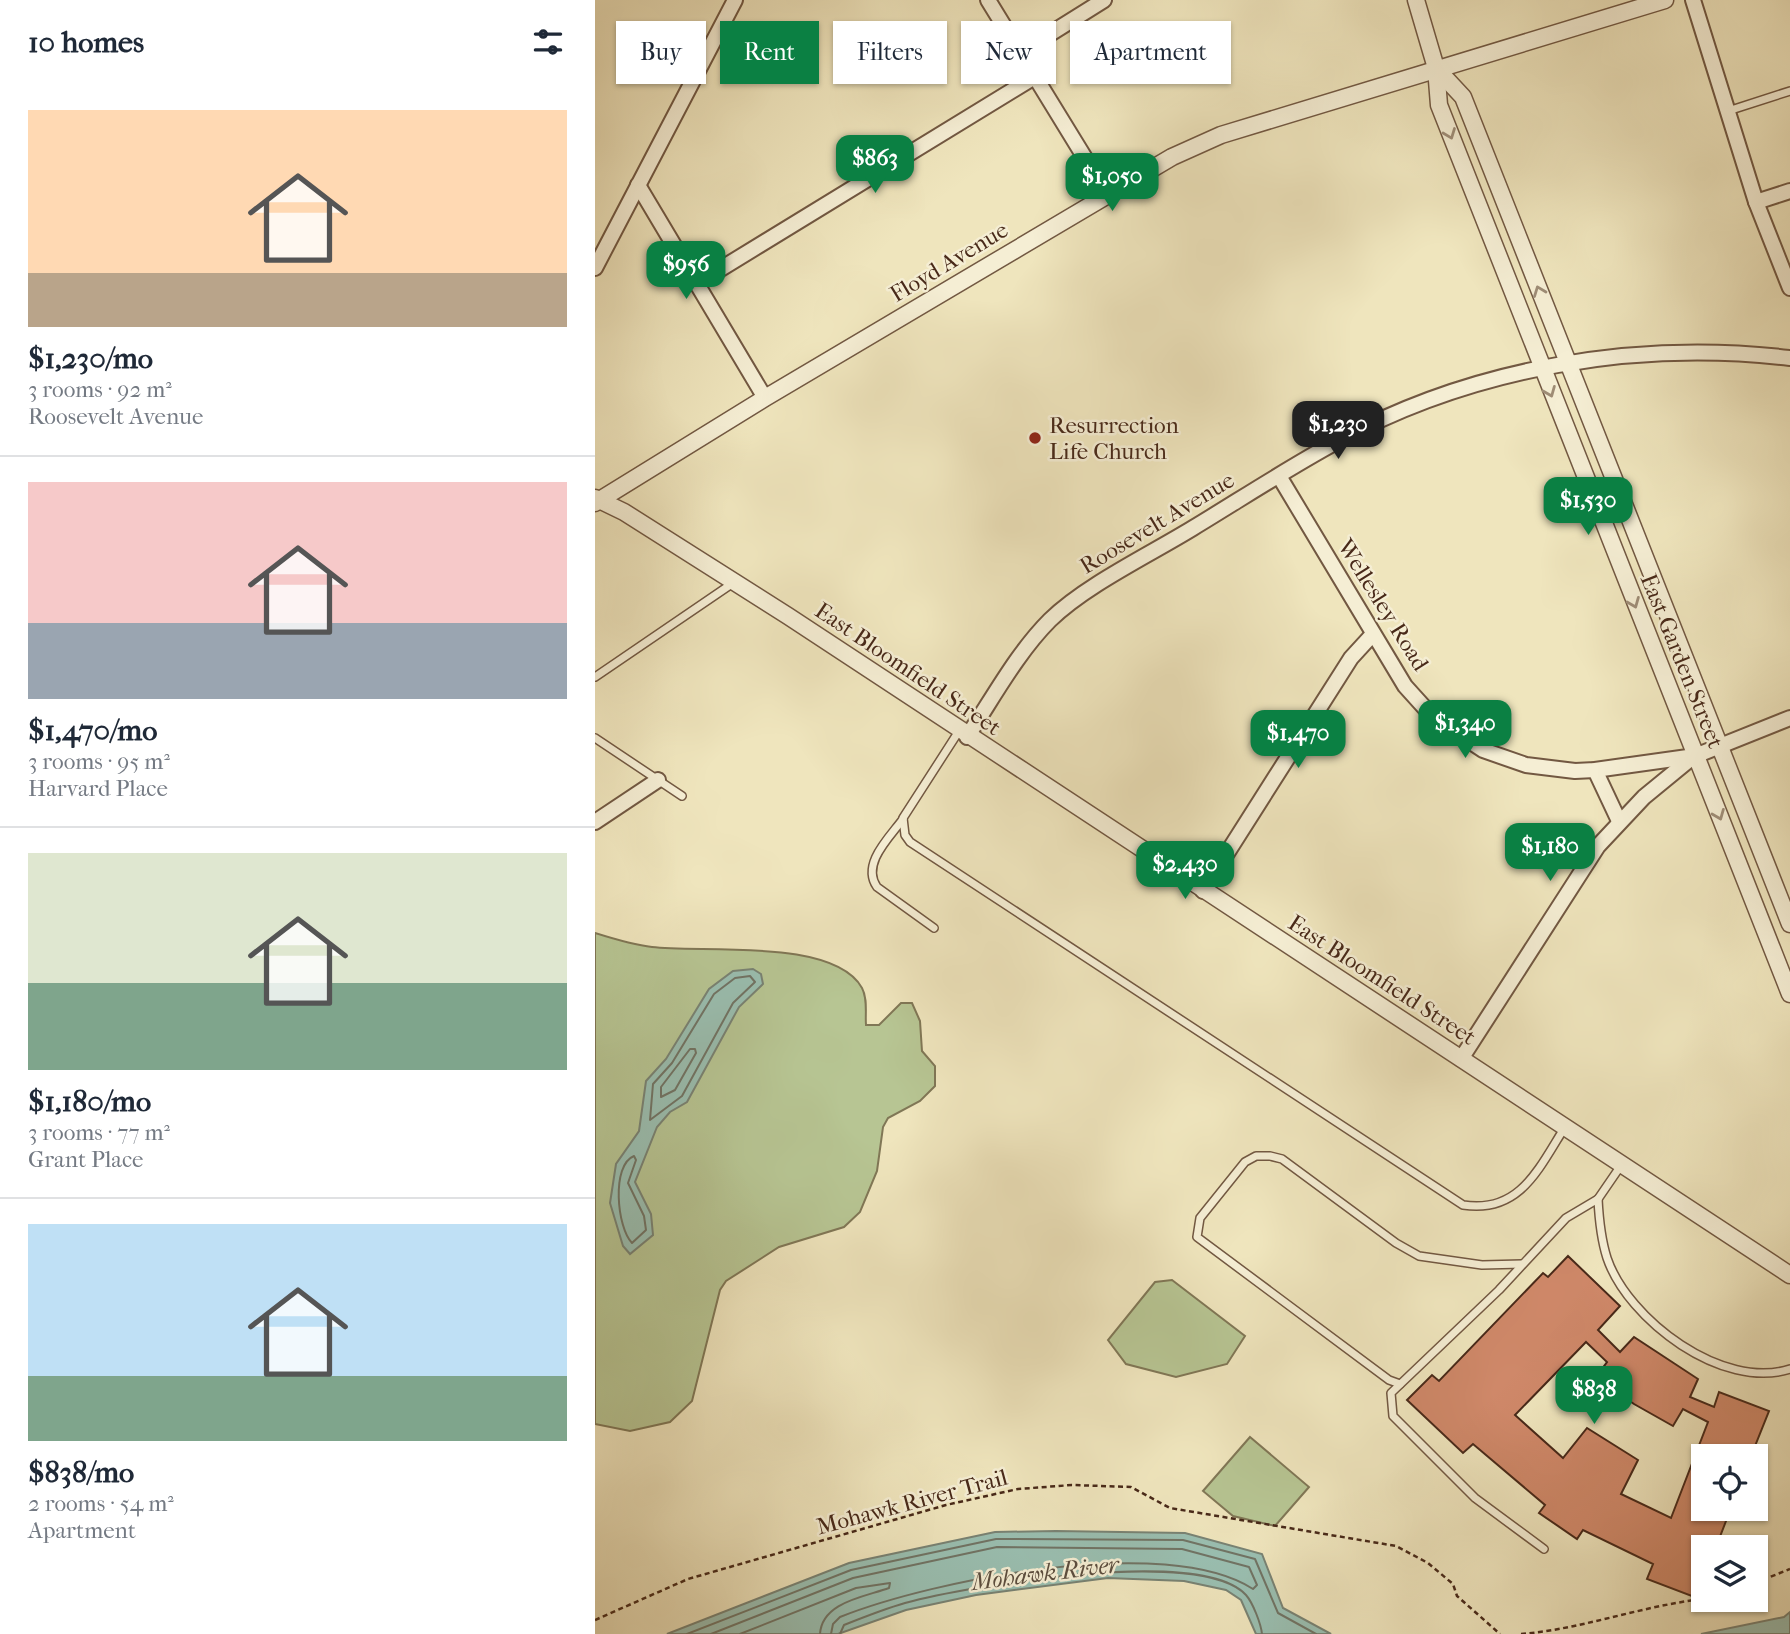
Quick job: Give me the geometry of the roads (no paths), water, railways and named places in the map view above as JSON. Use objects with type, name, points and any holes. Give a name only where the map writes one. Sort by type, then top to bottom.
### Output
[{"type":"street","points":[[595,268],[735,0]]},
{"type":"street","points":[[988,0],[1001,21]]},
{"type":"street","points":[[1056,30],[1104,0]]},
{"type":"street","name":"East Garden Street","points":[[1416,0],[1436,68],[1439,105],[1540,367],[1790,994]]},
{"type":"street","name":"Floyd Avenue","points":[[597,500],[1172,157],[1221,135],[1665,0]]},
{"type":"street","points":[[1693,0],[1756,202],[1790,288]]},
{"type":"street","name":"East Garden Street","points":[[1436,68],[1462,97],[1790,923]]},
{"type":"street","points":[[696,284],[1023,84]]},
{"type":"street","points":[[1041,84],[1107,194]]},
{"type":"street","points":[[638,185],[765,398]]},
{"type":"street","points":[[1756,202],[1790,191]]},
{"type":"street","name":"Roosevelt Avenue","points":[[963,734],[1033,639],[1073,602],[1340,440],[1415,406],[1495,378],[1540,367],[1695,353],[1790,358]]},
{"type":"street","name":"Wellesley Road","points":[[1279,476],[1405,686],[1433,717],[1483,750],[1526,765],[1575,771],[1595,770],[1695,755],[1790,718]]},
{"type":"street","name":"East Bloomfield Street","points":[[597,500],[734,582],[1790,1275]]},
{"type":"street","points":[[1203,891],[1336,681],[1373,634]]},
{"type":"street","points":[[1461,1059],[1574,879],[1619,821],[1695,755]]},
{"type":"street","points":[[1595,770],[1619,821]]},
{"type":"street","points":[[595,822],[658,780]]},
{"type":"lane","points":[[1728,110],[1790,91]]},
{"type":"lane","points":[[595,677],[714,599],[734,582]]},
{"type":"lane","points":[[934,928],[877,887],[871,878],[871,867],[963,734]]},
{"type":"lane","points":[[595,738],[682,796]]},
{"type":"lane","points":[[903,818],[905,835],[910,842],[1463,1205],[1493,1205],[1516,1196],[1531,1181],[1566,1127]]},
{"type":"lane","points":[[1401,1384],[1389,1380],[1197,1237],[1199,1218],[1245,1162],[1256,1156],[1282,1159],[1396,1243],[1419,1256],[1482,1265],[1523,1264]]},
{"type":"lane","points":[[1544,1549],[1475,1498],[1393,1416],[1391,1393],[1523,1264],[1566,1218],[1598,1199],[1623,1164]]},
{"type":"lane","points":[[1598,1199],[1599,1225],[1607,1259],[1621,1286],[1667,1333],[1702,1359],[1740,1371],[1769,1373],[1790,1368]]},
{"type":"water","points":[[753,969],[761,974],[763,984],[739,1007],[687,1102],[670,1112],[657,1127],[635,1182],[651,1214],[653,1235],[630,1254],[623,1246],[610,1203],[616,1164],[639,1131],[646,1081],[666,1059],[709,989],[733,971]]},
{"type":"water","name":"Mohawk River","points":[[995,1532],[1185,1533],[1262,1554],[1283,1608],[1331,1634],[1256,1634],[1241,1600],[1226,1590],[1184,1581],[1108,1578],[976,1595],[906,1610],[838,1634],[667,1634],[849,1563]]},
{"type":"water","points":[[1790,1612],[1790,1634],[1701,1634],[1784,1617]]},
{"type":"place","name":"Resurrection Life Church","points":[[1035,438]]}]
